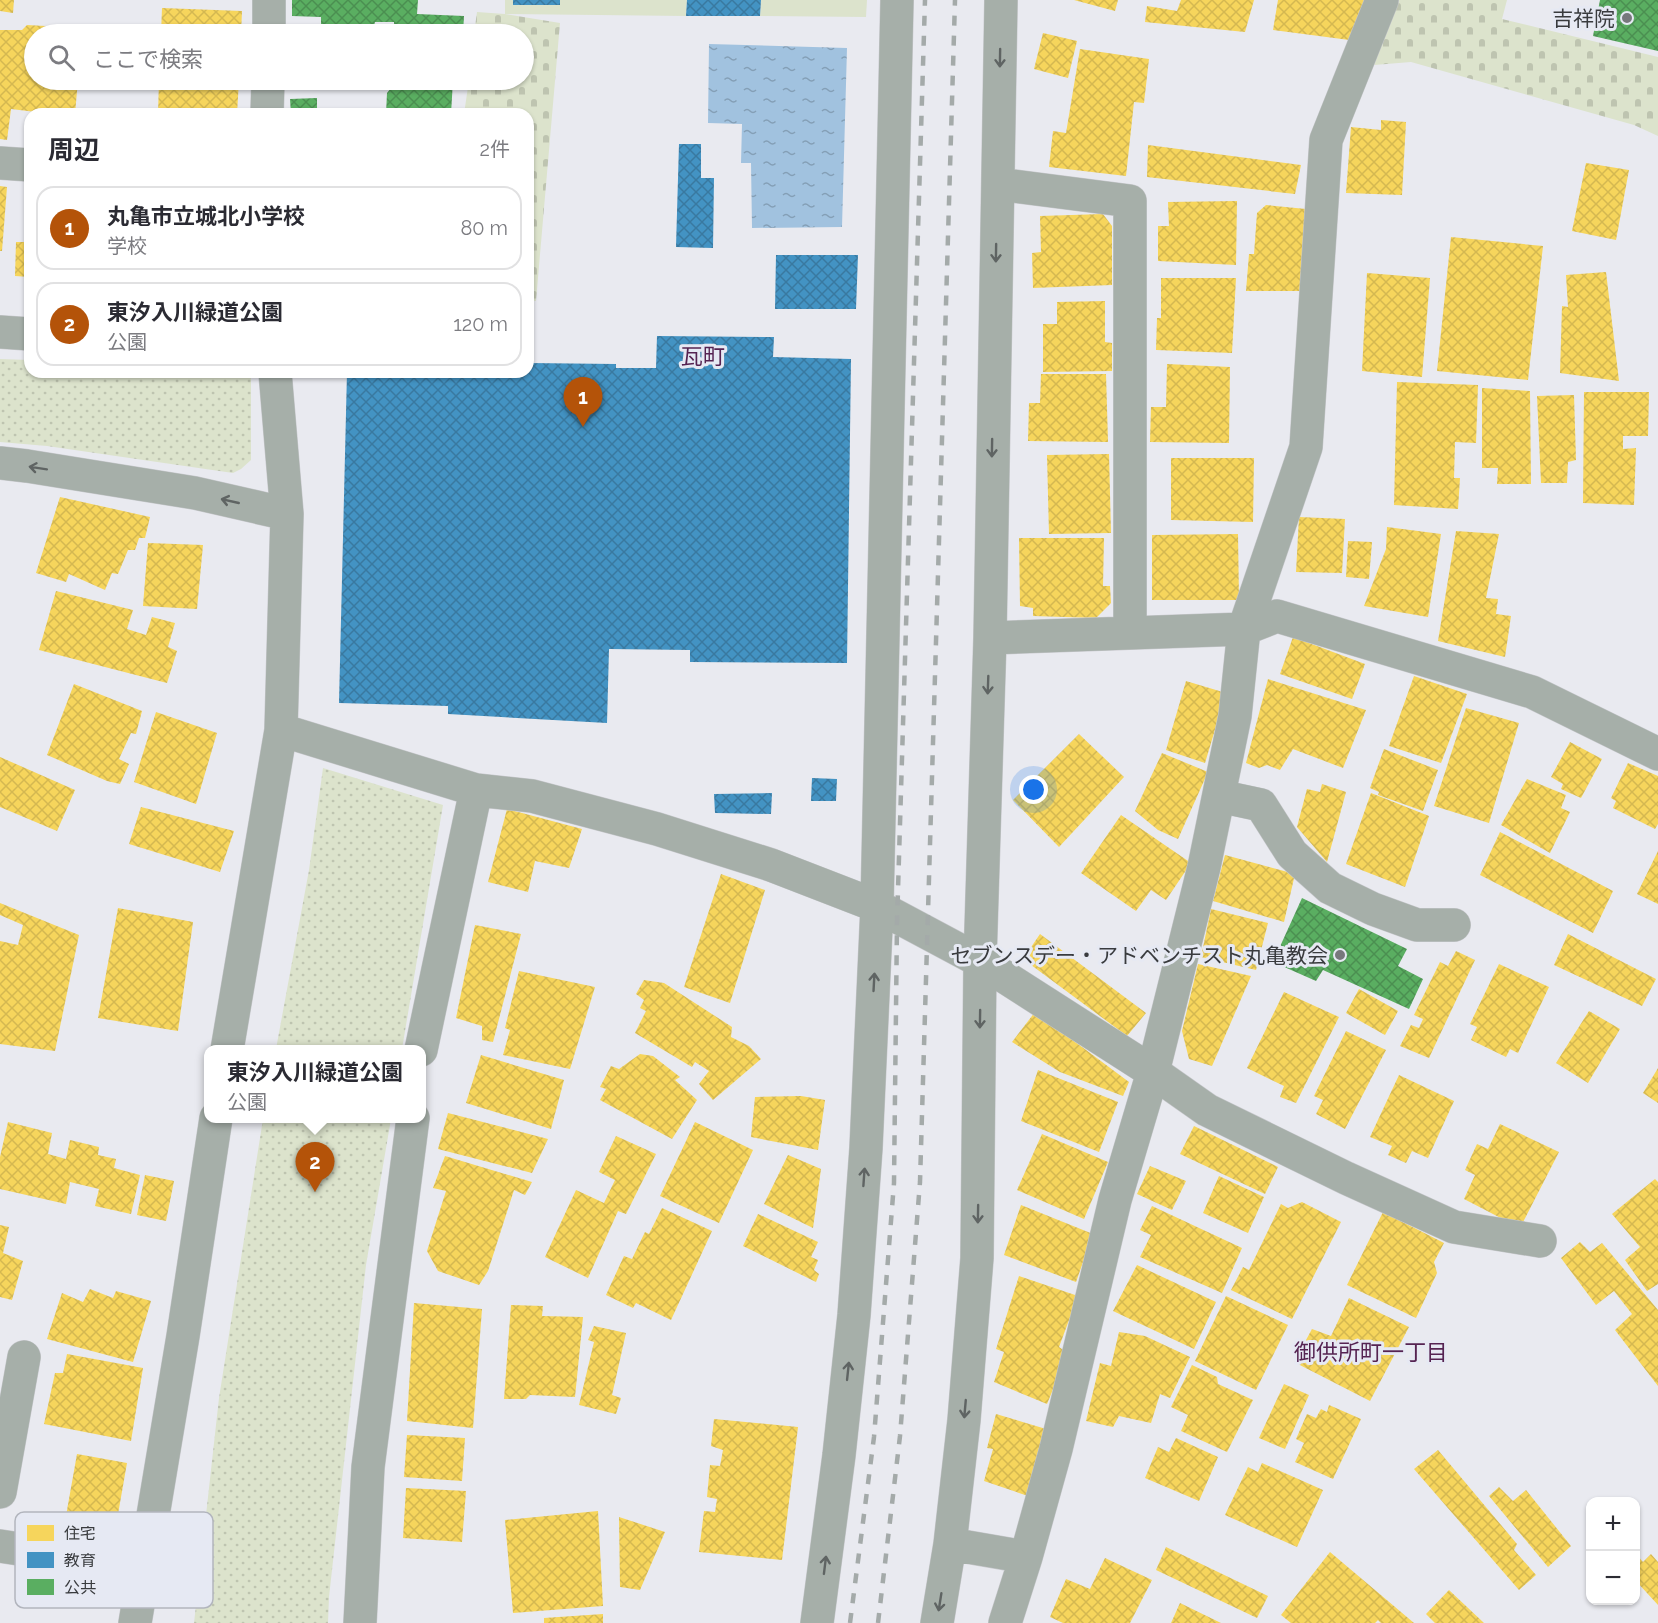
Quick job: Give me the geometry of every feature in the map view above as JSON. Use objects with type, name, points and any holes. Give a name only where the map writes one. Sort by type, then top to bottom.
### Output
[{"type":"street","points":[[269,24],[270,0]]},
{"type":"street","points":[[817,1623],[839,1455],[854,1315],[866,1148],[877,906],[897,0]]},
{"type":"street","points":[[937,1623],[950,1544],[964,1420],[977,1258],[980,961],[990,638],[1001,0]]},
{"type":"street","points":[[1005,1623],[1056,1449],[1115,1200],[1153,1072],[1204,867],[1235,716],[1244,629],[1306,447],[1326,140],[1382,0]]},
{"type":"street","points":[[267,108],[268,90]]},
{"type":"street","points":[[0,163],[24,165]]},
{"type":"street","points":[[998,184],[1130,201],[1130,633]]},
{"type":"street","points":[[0,332],[24,334]]},
{"type":"street","points":[[228,1045],[281,730],[287,514],[276,378]]},
{"type":"street","points":[[0,463],[195,493],[287,514]]},
{"type":"street","points":[[990,638],[1244,629],[1277,616],[1532,692],[1658,754]]},
{"type":"street","points":[[281,730],[476,790],[532,796],[649,827],[771,865],[877,906],[980,961],[1153,1072],[1207,1110],[1346,1178],[1454,1227],[1540,1241]]},
{"type":"street","points":[[422,1045],[476,790]]},
{"type":"street","points":[[1219,796],[1261,805],[1292,854],[1330,888],[1373,909],[1417,925],[1454,925]]},
{"type":"street","points":[[153,1512],[215,1123]]},
{"type":"street","points":[[360,1623],[368,1467],[411,1123]]},
{"type":"street","points":[[0,1492],[24,1358]]},
{"type":"street","points":[[950,1544],[1026,1557]]},
{"type":"street","points":[[0,1546],[15,1548]]},
{"type":"street","points":[[135,1623],[137,1608]]},
{"type":"green space","points":[[505,0],[687,0],[686,16],[505,14]]},
{"type":"green space","points":[[761,0],[867,0],[866,17],[760,16]]},
{"type":"green space","points":[[1399,0],[1507,0],[1502,19],[1658,57],[1658,136],[1634,125],[1411,62],[1374,65]]},
{"type":"green space","points":[[477,12],[560,23],[536,301],[534,301],[534,108],[465,108],[468,90],[534,90],[534,24],[475,24]]},
{"type":"green space","points":[[0,359],[24,360],[24,378],[251,378],[251,460],[233,473],[47,446],[0,442]]},
{"type":"green space","points":[[323,768],[443,805],[403,1045],[277,1045],[309,870]]},
{"type":"green space","points":[[262,1123],[390,1123],[366,1265],[328,1623],[194,1623],[196,1608],[213,1608],[213,1512],[206,1512],[219,1398]]},
{"type":"water","points":[[709,44],[847,48],[842,227],[752,228],[751,163],[741,163],[742,124],[708,123]]},
{"type":"building: 住宅","points":[[0,0],[14,0],[13,13],[0,11]]},
{"type":"building: 住宅","points":[[1074,0],[1118,0],[1115,11]]},
{"type":"building: 住宅","points":[[1181,0],[1254,0],[1245,32],[1145,22],[1147,6],[1177,11]]},
{"type":"building: 住宅","points":[[1278,0],[1364,0],[1357,41],[1273,30]]},
{"type":"building: 住宅","points":[[162,8],[242,11],[241,24],[161,24]]},
{"type":"building: 住宅","points":[[24,28],[24,90],[77,90],[76,108],[11,109],[7,140],[0,139],[0,30],[22,30]]},
{"type":"building: 住宅","points":[[1043,33],[1077,41],[1068,78],[1034,69]]},
{"type":"building: 住宅","points":[[1080,49],[1149,59],[1144,103],[1134,102],[1126,176],[1049,167],[1053,131],[1066,133]]},
{"type":"building: 住宅","points":[[159,90],[238,90],[237,108],[158,108]]},
{"type":"building: 住宅","points":[[1381,120],[1406,122],[1402,195],[1346,193],[1351,127],[1381,130]]},
{"type":"building: 住宅","points":[[1148,145],[1301,165],[1295,194],[1147,177]]},
{"type":"building: 住宅","points":[[1586,163],[1629,170],[1616,240],[1572,231]]},
{"type":"building: 住宅","points":[[0,186],[7,187],[2,251],[0,251]]},
{"type":"building: 住宅","points":[[1237,201],[1236,265],[1158,261],[1158,226],[1169,226],[1168,202]]},
{"type":"building: 住宅","points":[[1266,205],[1306,209],[1301,291],[1246,291],[1249,254],[1254,254],[1257,213]]},
{"type":"building: 住宅","points":[[1103,214],[1112,226],[1112,285],[1033,288],[1032,253],[1041,252],[1040,216]]},
{"type":"building: 住宅","points":[[1451,237],[1543,246],[1528,380],[1437,371]]},
{"type":"building: 住宅","points":[[16,242],[24,242],[24,277],[15,276]]},
{"type":"building: 住宅","points":[[1606,272],[1619,381],[1560,373],[1562,306],[1568,307],[1566,275]]},
{"type":"building: 住宅","points":[[1367,273],[1430,278],[1422,377],[1362,371]]},
{"type":"building: 住宅","points":[[1161,278],[1236,278],[1232,353],[1156,350],[1157,318],[1161,318]]},
{"type":"building: 住宅","points":[[1105,301],[1105,342],[1112,343],[1112,371],[1043,372],[1043,324],[1057,324],[1057,302]]},
{"type":"building: 住宅","points":[[1167,364],[1230,367],[1229,443],[1150,442],[1151,407],[1166,407]]},
{"type":"building: 住宅","points":[[1041,374],[1106,374],[1108,442],[1028,441],[1029,403],[1040,403]]},
{"type":"building: 住宅","points":[[1397,382],[1478,385],[1476,443],[1455,442],[1454,478],[1460,478],[1458,509],[1394,505]]},
{"type":"building: 住宅","points":[[1482,388],[1530,391],[1531,484],[1497,484],[1498,468],[1482,468]]},
{"type":"building: 住宅","points":[[1584,392],[1649,392],[1648,436],[1623,436],[1623,449],[1636,448],[1634,505],[1583,503]]},
{"type":"building: 住宅","points":[[1574,395],[1576,460],[1568,462],[1567,483],[1541,483],[1537,396]]},
{"type":"building: 住宅","points":[[1109,454],[1111,533],[1049,534],[1047,455]]},
{"type":"building: 住宅","points":[[1171,458],[1254,458],[1253,522],[1171,520]]},
{"type":"building: 住宅","points":[[60,497],[150,517],[145,538],[139,538],[135,550],[128,550],[118,574],[112,573],[105,590],[69,574],[66,582],[36,573]]},
{"type":"building: 住宅","points":[[1299,517],[1345,519],[1342,573],[1296,572]]},
{"type":"building: 住宅","points":[[1387,527],[1441,534],[1428,617],[1364,606],[1386,549]]},
{"type":"building: 住宅","points":[[1456,531],[1499,534],[1486,598],[1498,599],[1496,614],[1511,616],[1505,657],[1438,641]]},
{"type":"building: 住宅","points":[[1238,534],[1239,600],[1152,600],[1152,535]]},
{"type":"building: 住宅","points":[[1019,538],[1104,538],[1103,586],[1110,586],[1111,603],[1096,618],[1033,616],[1033,608],[1020,606]]},
{"type":"building: 住宅","points":[[1348,541],[1372,542],[1369,579],[1346,577]]},
{"type":"building: 住宅","points":[[148,543],[203,545],[197,609],[143,606]]},
{"type":"building: 住宅","points":[[56,591],[133,610],[127,629],[146,635],[152,617],[175,623],[168,647],[177,651],[167,683],[39,650]]},
{"type":"building: 住宅","points":[[1293,637],[1365,664],[1352,699],[1280,674]]},
{"type":"building: 住宅","points":[[1414,676],[1467,694],[1441,763],[1389,746]]},
{"type":"building: 住宅","points":[[1268,679],[1366,710],[1343,768],[1293,749],[1280,770],[1267,765],[1259,768],[1246,763]]},
{"type":"building: 住宅","points":[[1186,681],[1226,693],[1205,763],[1166,750]]},
{"type":"building: 住宅","points":[[74,684],[142,711],[136,734],[131,733],[119,759],[129,764],[120,784],[107,781],[47,755]]},
{"type":"building: 住宅","points":[[1466,708],[1519,723],[1489,823],[1434,806]]},
{"type":"building: 住宅","points":[[156,712],[217,733],[196,804],[134,782]]},
{"type":"building: 住宅","points":[[1079,734],[1124,777],[1059,847],[1013,800]]},
{"type":"building: 住宅","points":[[1570,742],[1602,759],[1581,798],[1561,789],[1563,784],[1551,777]]},
{"type":"building: 住宅","points":[[1384,749],[1438,770],[1423,811],[1378,795],[1379,792],[1370,788]]},
{"type":"building: 住宅","points":[[1162,753],[1208,772],[1178,839],[1158,830],[1135,811]]},
{"type":"building: 住宅","points":[[0,757],[75,790],[57,831],[0,807]]},
{"type":"building: 住宅","points":[[1628,763],[1658,776],[1658,824],[1655,829],[1613,808],[1616,801],[1611,798]]},
{"type":"building: 住宅","points":[[1527,779],[1566,795],[1561,808],[1570,812],[1550,853],[1501,825]]},
{"type":"building: 住宅","points":[[1322,784],[1346,792],[1327,862],[1297,827],[1307,789],[1320,792]]},
{"type":"building: 住宅","points":[[1371,793],[1429,816],[1405,887],[1346,864]]},
{"type":"building: 住宅","points":[[141,807],[234,831],[220,872],[129,844]]},
{"type":"building: 住宅","points":[[507,809],[582,829],[569,868],[535,861],[528,892],[488,882]]},
{"type":"building: 住宅","points":[[1121,815],[1191,863],[1166,900],[1151,890],[1136,911],[1081,873]]},
{"type":"building: 住宅","points":[[1500,832],[1613,891],[1593,933],[1480,875]]},
{"type":"building: 住宅","points":[[1658,851],[1658,904],[1637,894]]},
{"type":"building: 住宅","points":[[1225,855],[1295,874],[1284,922],[1213,901]]},
{"type":"building: 住宅","points":[[721,874],[765,890],[730,1003],[684,987]]},
{"type":"building: 住宅","points":[[0,903],[79,935],[55,1051],[0,1044],[0,941],[18,945],[23,925],[0,915]]},
{"type":"building: 住宅","points":[[118,908],[193,922],[178,1031],[98,1018]]},
{"type":"building: 住宅","points":[[1211,909],[1268,923],[1256,970],[1201,957]]},
{"type":"building: 住宅","points":[[475,925],[521,934],[493,1042],[482,1040],[482,1026],[456,1018]]},
{"type":"building: 住宅","points":[[1040,934],[1146,1013],[1127,1036],[1023,959]]},
{"type":"building: 住宅","points":[[1568,934],[1656,979],[1642,1006],[1554,965]]},
{"type":"building: 住宅","points":[[1456,951],[1475,960],[1429,1058],[1400,1046],[1411,1025],[1419,1028],[1423,1019],[1414,1015],[1440,962],[1448,966]]},
{"type":"building: 住宅","points":[[1198,964],[1251,976],[1212,1066],[1189,1059],[1182,1031]]},
{"type":"building: 住宅","points":[[1499,964],[1549,987],[1518,1053],[1510,1049],[1506,1057],[1471,1040],[1477,1027],[1470,1024]]},
{"type":"building: 住宅","points":[[519,971],[595,987],[570,1069],[503,1055],[510,1030],[505,1028]]},
{"type":"building: 住宅","points":[[644,980],[664,983],[732,1027],[731,1037],[749,1046],[761,1059],[713,1100],[699,1084],[709,1071],[695,1062],[692,1067],[635,1033],[646,1011],[640,1008],[644,1000],[636,994]]},
{"type":"building: 住宅","points":[[1359,989],[1398,1011],[1385,1035],[1346,1013]]},
{"type":"building: 住宅","points":[[1284,992],[1339,1017],[1296,1103],[1280,1097],[1284,1086],[1247,1068]]},
{"type":"building: 住宅","points":[[1589,1011],[1620,1029],[1588,1083],[1556,1063]]},
{"type":"building: 住宅","points":[[1035,1012],[1129,1082],[1123,1096],[1060,1072],[1012,1042]]},
{"type":"building: 住宅","points":[[1346,1031],[1386,1050],[1345,1129],[1316,1114],[1323,1100],[1314,1096]]},
{"type":"building: 住宅","points":[[640,1054],[653,1056],[680,1077],[675,1080],[697,1100],[672,1139],[600,1100],[606,1089],[600,1087],[611,1066],[619,1069]]},
{"type":"building: 住宅","points":[[481,1055],[564,1080],[551,1129],[466,1103]]},
{"type":"building: 住宅","points":[[1658,1068],[1658,1103],[1643,1093]]},
{"type":"building: 住宅","points":[[1038,1070],[1118,1102],[1099,1152],[1021,1121]]},
{"type":"building: 住宅","points":[[1399,1075],[1454,1101],[1428,1158],[1412,1151],[1406,1163],[1388,1155],[1392,1146],[1370,1137]]},
{"type":"building: 住宅","points":[[801,1096],[825,1100],[818,1150],[751,1137],[755,1097]]},
{"type":"building: 住宅","points":[[448,1113],[548,1139],[532,1173],[438,1149]]},
{"type":"building: 住宅","points":[[8,1122],[52,1133],[48,1154],[66,1159],[70,1140],[99,1147],[98,1155],[116,1159],[114,1168],[140,1175],[131,1214],[95,1206],[99,1189],[70,1182],[66,1204],[0,1189],[0,1157]]},
{"type":"building: 住宅","points":[[695,1122],[753,1150],[719,1223],[660,1196]]},
{"type":"building: 住宅","points":[[1500,1124],[1559,1152],[1520,1228],[1464,1199],[1475,1175],[1465,1170],[1477,1144],[1488,1149]]},
{"type":"building: 住宅","points":[[1194,1126],[1278,1167],[1265,1194],[1180,1154]]},
{"type":"building: 住宅","points":[[1042,1134],[1108,1162],[1084,1219],[1017,1190]]},
{"type":"building: 住宅","points":[[616,1136],[656,1154],[626,1214],[618,1211],[588,1278],[545,1257],[576,1190],[604,1203],[615,1180],[599,1172]]},
{"type":"building: 住宅","points":[[788,1155],[821,1169],[813,1228],[764,1204]]},
{"type":"building: 住宅","points":[[445,1156],[532,1182],[525,1195],[514,1190],[488,1271],[479,1285],[438,1271],[427,1251],[446,1191],[433,1188]]},
{"type":"building: 住宅","points":[[1150,1166],[1186,1181],[1172,1210],[1137,1194]]},
{"type":"building: 住宅","points":[[145,1175],[174,1181],[166,1221],[137,1215]]},
{"type":"building: 住宅","points":[[1219,1176],[1264,1197],[1248,1233],[1203,1213]]},
{"type":"building: 住宅","points":[[1655,1179],[1658,1182],[1658,1284],[1647,1291],[1625,1260],[1640,1247],[1612,1214]]},
{"type":"building: 住宅","points":[[1302,1202],[1341,1222],[1292,1319],[1231,1290],[1243,1267],[1249,1270],[1281,1204],[1288,1208]]},
{"type":"building: 住宅","points":[[1021,1205],[1093,1234],[1076,1282],[1004,1255]]},
{"type":"building: 住宅","points":[[1152,1206],[1242,1248],[1222,1293],[1140,1257],[1151,1235],[1140,1230]]},
{"type":"building: 住宅","points":[[662,1208],[712,1231],[671,1320],[636,1303],[633,1308],[606,1295],[624,1256],[632,1259],[645,1232],[649,1234]]},
{"type":"building: 住宅","points":[[1383,1212],[1444,1243],[1434,1262],[1437,1273],[1416,1318],[1347,1285]]},
{"type":"building: 住宅","points":[[758,1214],[818,1242],[811,1257],[818,1260],[814,1270],[819,1274],[816,1282],[743,1246]]},
{"type":"building: 住宅","points":[[0,1225],[9,1227],[3,1253],[23,1261],[12,1300],[0,1297]]},
{"type":"building: 住宅","points":[[1580,1242],[1590,1252],[1602,1243],[1658,1310],[1658,1386],[1615,1330],[1632,1314],[1614,1291],[1596,1305],[1561,1258]]},
{"type":"building: 住宅","points":[[1137,1265],[1216,1302],[1194,1349],[1113,1311]]},
{"type":"building: 住宅","points":[[1019,1276],[1078,1296],[1059,1347],[1068,1353],[1047,1404],[994,1382],[1004,1352],[996,1349]]},
{"type":"building: 住宅","points":[[90,1289],[113,1298],[116,1291],[151,1301],[133,1362],[47,1339],[62,1293],[83,1302]]},
{"type":"building: 住宅","points":[[1226,1296],[1288,1325],[1256,1390],[1195,1361]]},
{"type":"building: 住宅","points":[[1349,1298],[1409,1327],[1370,1401],[1294,1362],[1312,1329],[1331,1336]]},
{"type":"building: 住宅","points":[[414,1303],[482,1309],[473,1428],[407,1421]]},
{"type":"building: 住宅","points":[[511,1305],[543,1306],[542,1316],[583,1317],[575,1397],[530,1395],[526,1399],[504,1399]]},
{"type":"building: 住宅","points":[[594,1326],[626,1333],[612,1395],[621,1398],[616,1414],[579,1405],[594,1342],[588,1340]]},
{"type":"building: 住宅","points":[[1119,1332],[1145,1336],[1190,1357],[1170,1398],[1160,1394],[1151,1423],[1119,1416],[1113,1427],[1086,1421],[1100,1363],[1111,1366]]},
{"type":"building: 住宅","points":[[67,1354],[143,1368],[131,1441],[44,1424],[55,1373],[63,1373]]},
{"type":"building: 住宅","points":[[1192,1365],[1217,1377],[1218,1384],[1253,1400],[1227,1452],[1181,1431],[1188,1415],[1171,1407]]},
{"type":"building: 住宅","points":[[1284,1384],[1309,1395],[1285,1449],[1259,1438]]},
{"type":"building: 住宅","points":[[1329,1405],[1361,1419],[1333,1479],[1295,1462],[1304,1443],[1296,1439],[1307,1414],[1316,1418],[1321,1409],[1327,1412]]},
{"type":"building: 住宅","points":[[996,1414],[1046,1429],[1028,1496],[984,1481],[993,1449],[987,1448]]},
{"type":"building: 住宅","points":[[714,1419],[798,1427],[782,1560],[699,1552],[704,1511],[715,1512],[717,1499],[707,1497],[710,1465],[720,1466],[723,1450],[711,1446]]},
{"type":"building: 住宅","points":[[407,1435],[465,1438],[462,1481],[404,1477]]},
{"type":"building: 住宅","points":[[1176,1438],[1218,1457],[1199,1501],[1145,1478],[1158,1447],[1169,1452]]},
{"type":"building: 住宅","points":[[1438,1450],[1517,1544],[1514,1550],[1536,1575],[1519,1590],[1414,1469]]},
{"type":"building: 住宅","points":[[77,1454],[127,1463],[118,1512],[67,1512]]},
{"type":"building: 住宅","points":[[1262,1463],[1323,1490],[1297,1547],[1225,1515],[1248,1467],[1258,1472]]},
{"type":"building: 住宅","points":[[1499,1487],[1513,1501],[1526,1490],[1571,1546],[1548,1567],[1489,1496]]},
{"type":"building: 住宅","points":[[406,1488],[466,1491],[462,1542],[403,1538]]},
{"type":"building: 住宅","points":[[598,1511],[603,1606],[513,1613],[505,1520]]},
{"type":"building: 住宅","points":[[619,1517],[665,1532],[640,1590],[620,1587]]},
{"type":"building: 住宅","points":[[1166,1547],[1268,1596],[1257,1618],[1156,1570]]},
{"type":"building: 住宅","points":[[1330,1552],[1414,1623],[1381,1623],[1378,1620],[1375,1623],[1291,1623],[1281,1615]]},
{"type":"building: 住宅","points":[[1651,1554],[1658,1562],[1658,1605],[1640,1585],[1640,1559],[1643,1562]]},
{"type":"building: 住宅","points":[[1105,1558],[1152,1580],[1130,1623],[1063,1623],[1050,1617],[1066,1579],[1090,1589]]},
{"type":"building: 住宅","points":[[1449,1590],[1484,1623],[1435,1623],[1426,1614]]},
{"type":"building: 住宅","points":[[1180,1603],[1221,1623],[1171,1623]]},
{"type":"building: 住宅","points":[[603,1614],[603,1623],[544,1623],[544,1618]]},
{"type":"building: 教育","points":[[513,0],[560,0],[560,5],[513,5]]},
{"type":"building: 教育","points":[[687,0],[761,0],[760,16],[686,16]]},
{"type":"building: 教育","points":[[679,144],[701,144],[701,178],[714,178],[713,248],[676,247]]},
{"type":"building: 教育","points":[[776,255],[858,255],[856,309],[775,309]]},
{"type":"building: 教育","points":[[657,336],[774,337],[773,357],[851,359],[847,663],[690,662],[690,650],[609,649],[607,723],[448,714],[448,706],[339,703],[347,378],[534,378],[534,363],[616,364],[616,368],[656,368]]},
{"type":"building: 教育","points":[[812,778],[837,779],[836,801],[811,801]]},
{"type":"building: 教育","points":[[772,793],[771,814],[715,813],[714,794]]},
{"type":"building: 公共","points":[[292,0],[418,0],[417,14],[464,16],[464,24],[375,22],[374,24],[321,24],[321,17],[292,16]]},
{"type":"building: 公共","name":"吉祥院","points":[[1600,0],[1658,0],[1658,51],[1593,36]]},
{"type":"building: 公共","points":[[389,90],[452,90],[451,108],[386,108],[387,93]]},
{"type":"building: 公共","points":[[317,98],[317,108],[291,108],[290,99]]},
{"type":"building: 公共","name":"セブンスデー・アドベンチスト丸亀教会","points":[[1302,898],[1407,949],[1398,966],[1423,979],[1409,1009],[1323,970],[1316,981],[1273,962]]},
{"type":"railway","points":[[850,1623],[874,1437],[894,1183],[897,923],[925,0]]},
{"type":"railway","points":[[878,1623],[900,1436],[920,1182],[955,0]]},
{"type":"place","name":"吉祥院","points":[[1627,18]]},
{"type":"place","name":"丸亀市立城北小学校","points":[[583,427]]},
{"type":"place","name":"セブンスデー・アドベンチスト丸亀教会","points":[[1340,955]]},
{"type":"place","name":"東汐入川緑道公園","points":[[315,1192]]},
{"type":"district","name":"瓦町","points":[[703,356]]},
{"type":"district","name":"御供所町一丁目","points":[[1371,1352]]}]
